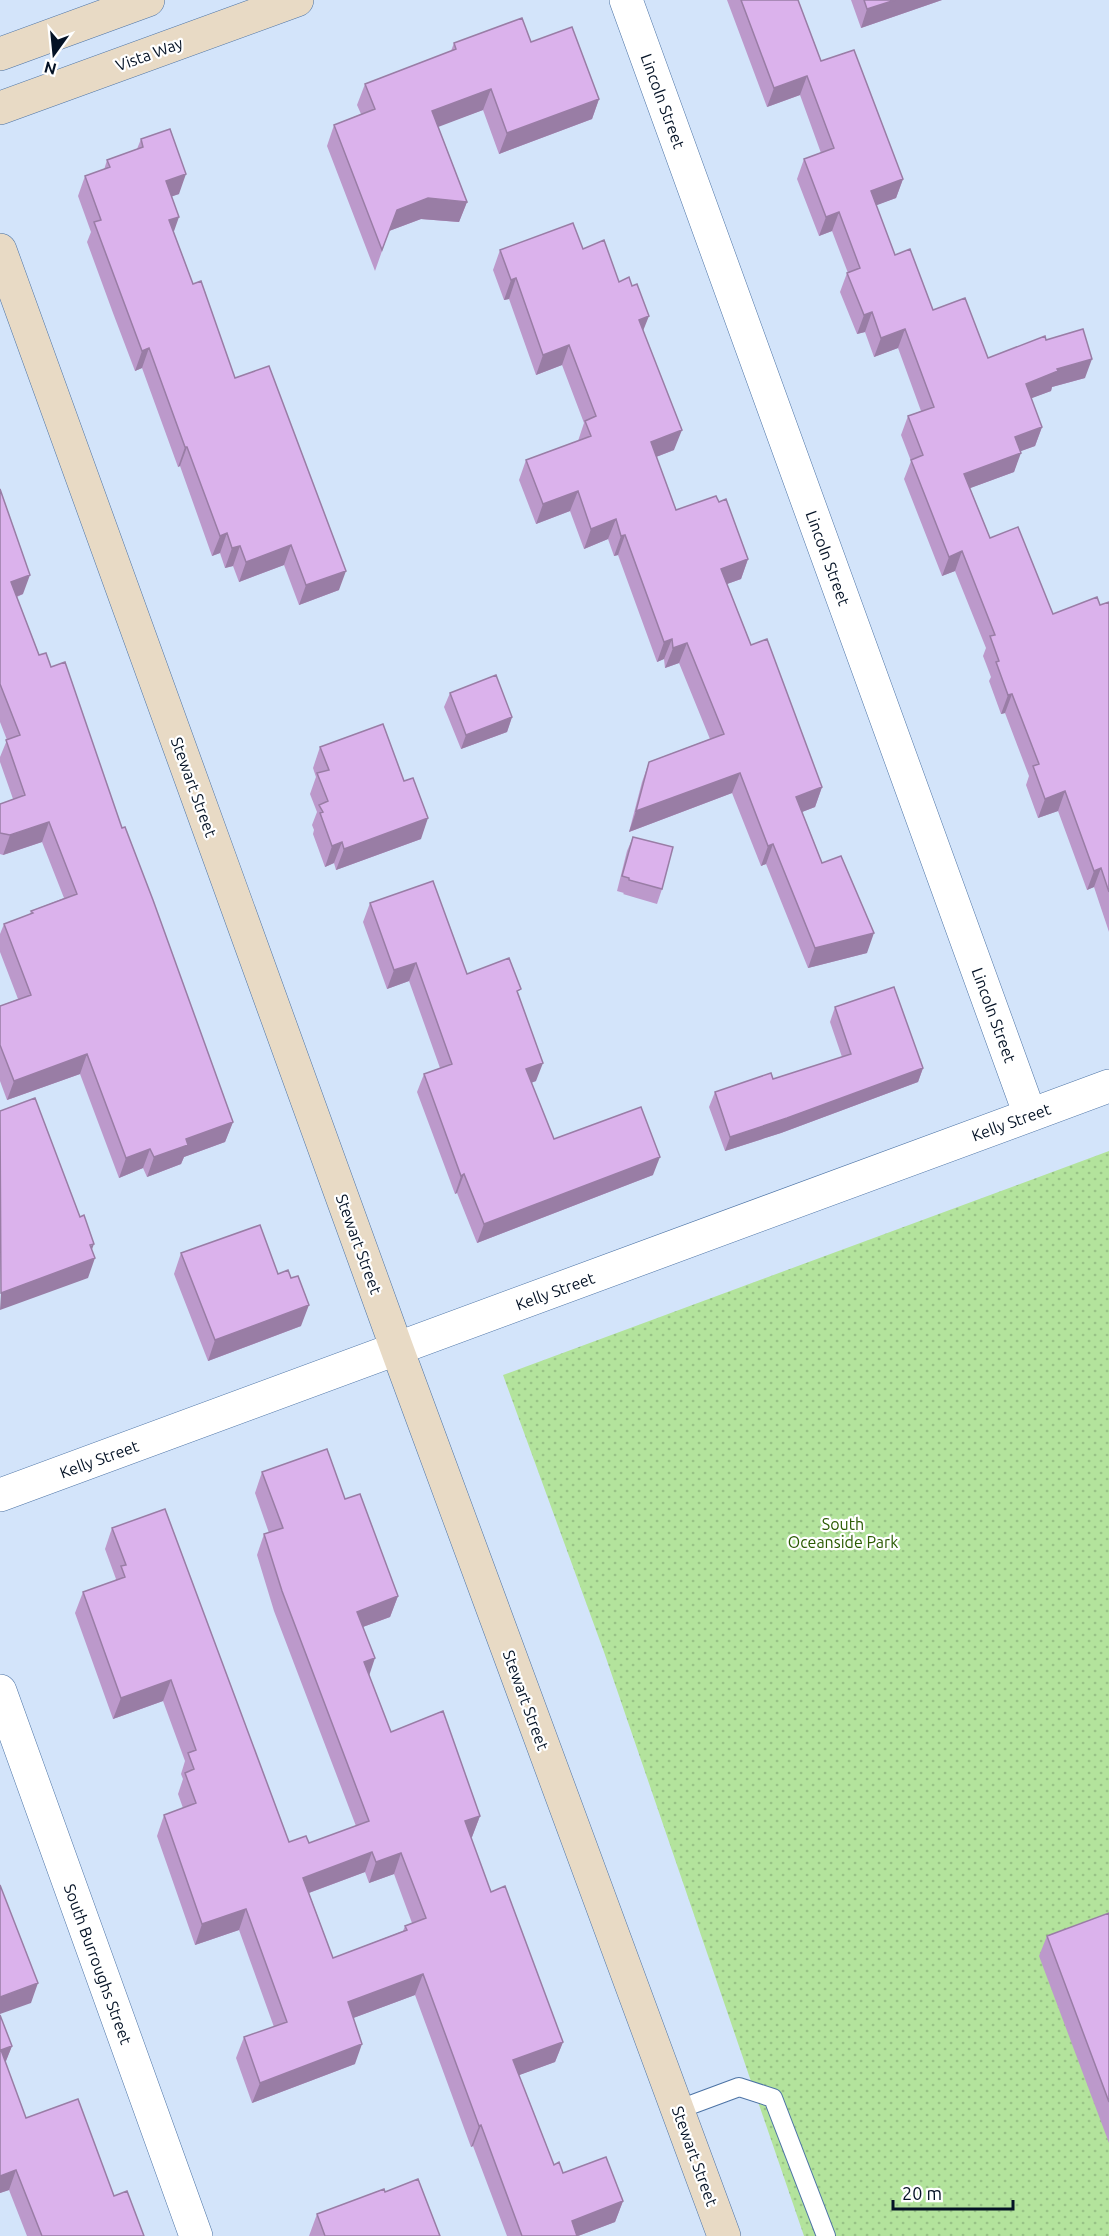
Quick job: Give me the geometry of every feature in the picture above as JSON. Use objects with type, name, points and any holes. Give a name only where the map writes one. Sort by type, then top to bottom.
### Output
[{"type":"street","points":[[0,54],[148,0]]},
{"type":"street","name":"Vista Way","points":[[2,109],[297,0]]},
{"type":"street","name":"Lincoln Street","points":[[626,0],[1030,1115]]},
{"type":"street","name":"Stewart Street","points":[[0,250],[397,1349],[724,2236]]},
{"type":"street","name":"Kelly Street","points":[[0,1495],[1109,1086]]},
{"type":"street","name":"South Burroughs Street","points":[[0,1691],[196,2236]]},
{"type":"lane","points":[[677,2110],[739,2087],[773,2097],[826,2236]]},
{"type":"green space","name":"South Oceanside Park","points":[[1109,1151],[1109,2236],[804,2236],[604,1652],[503,1375]]},
{"type":"building","points":[[741,0],[798,0],[821,61],[854,50],[903,179],[871,191],[895,255],[910,249],[933,310],[965,298],[988,358],[1045,336],[1046,340],[1083,329],[1092,359],[1057,369],[1058,371],[1026,384],[1042,427],[1015,437],[1021,453],[964,474],[990,538],[1018,527],[1053,614],[1097,597],[1100,605],[1109,602],[1109,892],[1101,868],[1094,871],[1065,791],[1045,799],[1033,766],[1039,764],[1012,694],[1008,695],[996,662],[999,661],[990,636],[995,635],[962,551],[949,557],[911,460],[923,455],[908,416],[934,407],[905,329],[881,338],[872,312],[864,315],[847,273],[860,268],[839,212],[826,217],[804,159],[834,148],[807,76],[774,88]]},
{"type":"building","points":[[864,0],[895,0],[867,9]]},
{"type":"building","points":[[522,18],[531,42],[572,27],[599,99],[507,133],[491,89],[432,111],[467,202],[428,198],[397,210],[382,250],[334,125],[375,109],[365,84],[456,49],[454,43]]},
{"type":"building","points":[[170,129],[186,174],[166,181],[179,217],[169,220],[193,284],[201,281],[235,378],[269,366],[346,571],[306,585],[291,545],[246,562],[240,546],[232,548],[227,533],[220,536],[149,348],[142,351],[94,222],[101,220],[85,176],[110,167],[107,160],[143,147],[141,139]]},
{"type":"building","points":[[573,223],[583,249],[604,240],[619,282],[629,277],[632,286],[637,284],[649,316],[639,320],[682,430],[651,442],[676,510],[716,496],[719,502],[726,499],[748,559],[721,569],[751,645],[767,639],[822,787],[796,797],[822,863],[841,856],[874,933],[815,948],[773,844],[768,846],[740,773],[636,811],[649,762],[724,734],[687,643],[673,648],[672,639],[664,642],[625,535],[621,536],[616,519],[591,529],[578,491],[543,504],[526,460],[591,436],[585,421],[596,416],[569,345],[543,355],[516,278],[511,280],[500,250]]},
{"type":"building","points":[[0,489],[30,575],[11,582],[39,655],[46,653],[51,667],[65,662],[122,828],[125,827],[153,900],[233,1122],[186,1139],[188,1145],[154,1157],[150,1149],[126,1158],[87,1054],[14,1081],[0,1045],[0,1006],[31,995],[4,924],[77,894],[49,822],[10,835],[0,833],[0,804],[25,795],[6,740],[20,735],[0,684]]},
{"type":"building","points":[[496,675],[512,717],[466,735],[450,693]]},
{"type":"building","points":[[383,724],[404,781],[413,778],[428,818],[344,849],[342,842],[332,846],[319,805],[328,801],[317,773],[329,770],[320,747]]},
{"type":"building","points":[[633,837],[673,847],[662,889],[622,876]]},
{"type":"building","points":[[433,881],[467,974],[509,958],[521,989],[517,991],[543,1063],[526,1069],[554,1139],[641,1107],[660,1157],[484,1224],[464,1174],[461,1176],[424,1074],[452,1064],[416,963],[394,970],[370,903]]},
{"type":"building","points":[[894,987],[923,1068],[730,1137],[715,1092],[771,1073],[773,1079],[851,1054],[835,1007]]},
{"type":"building","points":[[35,1098],[80,1217],[84,1215],[94,1244],[90,1245],[95,1258],[1,1293],[0,1111]]},
{"type":"building","points":[[260,1225],[278,1274],[288,1270],[291,1278],[298,1276],[309,1305],[215,1340],[181,1253]]},
{"type":"building","points":[[327,1449],[345,1499],[360,1494],[398,1596],[357,1612],[375,1658],[364,1662],[391,1732],[443,1711],[480,1816],[465,1821],[491,1892],[505,1886],[563,2042],[513,2060],[554,2165],[559,2162],[563,2173],[606,2157],[623,2201],[572,2221],[577,2236],[522,2236],[423,1974],[348,2002],[362,2044],[260,2083],[244,2037],[287,2022],[246,1909],[202,1924],[164,1815],[196,1803],[185,1773],[194,1769],[188,1753],[196,1750],[171,1680],[121,1698],[83,1592],[125,1577],[121,1566],[126,1565],[112,1528],[165,1509],[289,1842],[306,1836],[309,1843],[369,1821],[282,1591],[264,1534],[283,1528],[262,1472]],"holes":[[[372,1852],[376,1862],[401,1853],[426,1918],[405,1926],[407,1930],[333,1958],[303,1878]]]},
{"type":"building","points":[[0,1885],[38,1983],[0,1997]]},
{"type":"building","points":[[1109,1913],[1109,2102],[1047,1936]]},
{"type":"building","points":[[0,2015],[12,2046],[1,2050],[26,2118],[78,2099],[114,2196],[127,2191],[144,2236],[42,2236],[16,2170],[0,2176]]},
{"type":"building","points":[[418,2179],[440,2236],[325,2236],[317,2214]]}]
